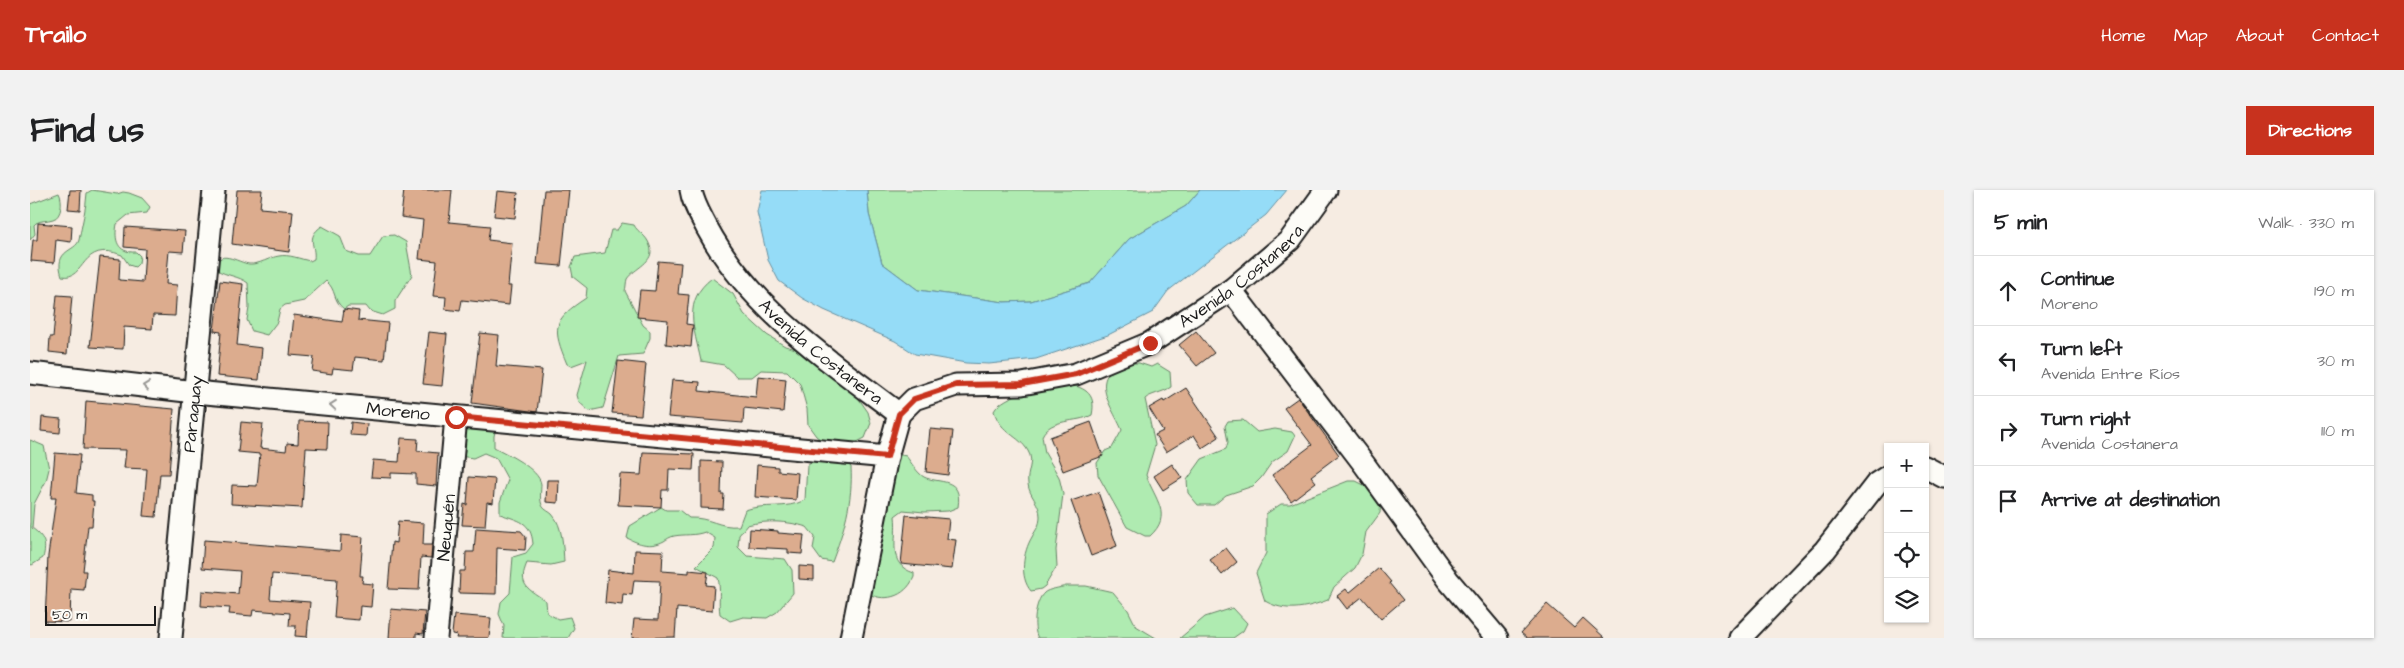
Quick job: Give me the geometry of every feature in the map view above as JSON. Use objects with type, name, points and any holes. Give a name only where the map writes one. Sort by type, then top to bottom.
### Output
[{"type":"street","name":"Paraguay","points":[[171,638],[214,190]]},
{"type":"street","name":"Avenida Costanera","points":[[691,190],[692,200],[717,247],[756,298],[813,348],[899,414],[914,399],[956,385],[1022,384],[1076,374],[1150,343],[1231,290],[1290,240],[1326,190]]},
{"type":"street","points":[[1231,290],[1364,464],[1448,580],[1497,638]]},
{"type":"street","name":"Moreno","points":[[30,373],[195,392],[887,457]]},
{"type":"street","points":[[850,638],[887,457],[899,414]]},
{"type":"street","name":"Neuquén","points":[[436,638],[456,417]]},
{"type":"street","points":[[1929,469],[1944,477]]},
{"type":"street","points":[[1740,638],[1825,550],[1877,483],[1884,479]]},
{"type":"green space","points":[[92,190],[117,194],[129,193],[142,198],[150,207],[147,213],[128,215],[117,224],[116,235],[118,244],[125,250],[136,252],[140,256],[139,263],[135,267],[129,265],[122,255],[98,252],[85,261],[76,273],[70,276],[62,276],[60,261],[66,252],[74,247],[79,240],[87,193]]},
{"type":"green space","points":[[867,190],[1200,190],[1186,206],[1129,239],[1090,283],[1031,301],[1004,302],[918,290],[882,263],[869,214]]},
{"type":"green space","points":[[59,193],[60,212],[56,218],[36,223],[34,225],[35,234],[30,240],[30,204]]},
{"type":"green space","points":[[622,223],[634,225],[650,246],[650,256],[627,279],[625,291],[643,325],[650,331],[650,338],[643,354],[619,356],[603,408],[589,411],[579,402],[577,395],[587,360],[571,366],[567,364],[559,342],[558,326],[561,319],[567,313],[586,298],[587,288],[573,277],[571,267],[575,257],[605,253],[611,230],[617,230]]},
{"type":"green space","points":[[322,226],[340,236],[346,251],[359,256],[370,256],[383,236],[394,235],[406,242],[412,275],[395,301],[395,309],[383,315],[370,311],[366,306],[348,306],[344,309],[340,306],[332,288],[326,281],[304,301],[285,305],[280,309],[277,322],[267,335],[252,331],[247,320],[249,308],[248,283],[217,270],[217,263],[224,257],[249,264],[283,256],[310,261],[314,259],[312,242],[314,234]]},
{"type":"green space","points":[[712,278],[733,294],[744,314],[767,335],[785,346],[800,350],[852,389],[868,412],[871,423],[865,438],[851,445],[824,442],[816,436],[808,425],[807,409],[800,384],[787,371],[761,370],[752,377],[737,377],[724,365],[701,361],[693,326],[693,306],[703,287]]},
{"type":"green space","points":[[1125,363],[1139,363],[1151,367],[1157,364],[1170,372],[1171,387],[1145,399],[1155,445],[1146,475],[1160,507],[1161,514],[1157,528],[1150,536],[1145,536],[1127,527],[1098,475],[1097,463],[1105,451],[1112,448],[1122,430],[1105,393],[1105,384],[1107,376],[1113,369]]},
{"type":"green space","points":[[1064,383],[1077,386],[1087,392],[1092,401],[1092,415],[1051,426],[1042,436],[1045,453],[1059,477],[1063,494],[1056,550],[1057,566],[1045,586],[1031,591],[1025,579],[1024,564],[1026,550],[1039,525],[1040,511],[1028,484],[1031,459],[1028,451],[1020,441],[1001,425],[994,411],[999,405],[1015,395]]},
{"type":"green space","points":[[460,414],[497,424],[494,447],[522,462],[539,478],[542,505],[552,514],[558,524],[563,543],[564,562],[551,565],[527,563],[523,577],[526,586],[546,601],[547,613],[558,619],[570,617],[574,628],[568,638],[503,638],[504,626],[499,614],[501,602],[510,593],[513,557],[526,553],[533,544],[532,536],[527,526],[523,523],[500,514],[500,502],[508,480],[496,458],[484,453],[473,458],[459,456]]},
{"type":"green space","points":[[1243,420],[1257,432],[1275,429],[1292,432],[1295,436],[1288,451],[1272,462],[1253,486],[1226,495],[1214,505],[1198,505],[1188,493],[1187,480],[1202,459],[1226,449],[1228,442],[1225,426],[1228,421]]},
{"type":"green space","points":[[30,440],[44,446],[49,469],[46,481],[34,504],[32,528],[44,541],[44,553],[43,558],[32,565],[30,564]]},
{"type":"green space","points":[[897,454],[906,456],[924,477],[953,486],[957,490],[959,497],[958,507],[948,511],[924,512],[903,510],[895,516],[896,558],[905,569],[914,573],[914,577],[905,590],[886,598],[865,592]]},
{"type":"green space","points":[[817,457],[842,459],[851,467],[851,492],[847,515],[832,562],[821,560],[813,549],[815,537],[807,527],[784,522],[762,522],[747,525],[739,535],[738,547],[747,556],[785,559],[792,570],[793,593],[777,612],[767,618],[743,617],[730,621],[720,614],[718,578],[696,566],[714,548],[715,538],[705,532],[674,536],[650,545],[627,538],[630,526],[661,507],[666,510],[679,510],[689,518],[739,526],[745,510],[798,503],[805,500],[807,465]]},
{"type":"green space","points":[[1348,481],[1356,481],[1378,492],[1381,499],[1380,513],[1366,532],[1362,554],[1355,568],[1334,587],[1328,600],[1296,608],[1281,607],[1265,601],[1256,573],[1266,553],[1266,514],[1281,504],[1290,504]]},
{"type":"green space","points":[[1066,586],[1086,586],[1113,592],[1128,610],[1136,626],[1156,638],[1038,638],[1035,621],[1038,602],[1048,590]]},
{"type":"green space","points":[[1233,608],[1247,623],[1243,631],[1233,638],[1180,638],[1205,617]]},
{"type":"water","points":[[762,190],[867,190],[869,214],[882,263],[918,290],[1004,302],[1031,301],[1090,283],[1129,239],[1186,206],[1200,190],[1287,190],[1266,215],[1168,291],[1153,312],[1108,335],[1036,359],[989,364],[966,363],[915,354],[895,341],[824,310],[802,298],[779,281],[768,260],[757,212]]},
{"type":"building","points":[[70,190],[81,190],[80,210],[68,209]]},
{"type":"building","points":[[237,190],[262,190],[260,208],[293,211],[289,252],[232,244]]},
{"type":"building","points":[[404,190],[452,190],[449,222],[490,226],[488,240],[512,243],[508,286],[511,286],[509,305],[462,300],[460,311],[445,309],[446,297],[433,296],[437,261],[419,259],[423,220],[401,217]]},
{"type":"building","points":[[544,190],[569,190],[561,266],[537,264]]},
{"type":"building","points":[[497,191],[518,193],[515,218],[494,216]]},
{"type":"building","points":[[38,223],[72,226],[71,242],[56,240],[54,263],[31,261],[33,240],[37,240]]},
{"type":"building","points":[[125,227],[185,231],[183,252],[169,251],[166,284],[177,285],[175,316],[153,315],[152,329],[124,327],[123,349],[90,347],[100,257],[120,259],[119,280],[143,282],[145,249],[124,247]]},
{"type":"building","points":[[658,261],[681,263],[678,294],[689,295],[686,324],[693,325],[691,347],[666,344],[668,320],[637,317],[640,290],[655,291]]},
{"type":"building","points":[[220,281],[243,284],[237,345],[262,348],[259,380],[217,376],[221,332],[214,331]]},
{"type":"building","points":[[57,295],[72,296],[67,354],[49,352],[50,337],[53,337]]},
{"type":"building","points":[[344,309],[359,311],[358,320],[388,323],[384,360],[355,357],[353,370],[333,368],[332,374],[312,371],[314,357],[290,355],[294,315],[342,322]]},
{"type":"building","points":[[1196,331],[1214,353],[1197,366],[1179,345]]},
{"type":"building","points":[[429,332],[447,334],[442,386],[423,384]]},
{"type":"building","points":[[480,333],[499,335],[496,366],[542,370],[537,412],[472,403]]},
{"type":"building","points":[[618,361],[646,364],[641,415],[612,413]]},
{"type":"building","points":[[758,376],[786,379],[783,412],[744,408],[743,423],[668,417],[672,380],[700,382],[699,391],[756,397]]},
{"type":"building","points":[[1186,388],[1219,437],[1202,448],[1194,435],[1166,452],[1155,435],[1163,431],[1149,408],[1163,400],[1164,402]]},
{"type":"building","points":[[1298,398],[1339,455],[1311,476],[1316,482],[1291,501],[1272,475],[1312,445],[1284,408]]},
{"type":"building","points":[[86,401],[174,409],[169,474],[160,474],[156,517],[143,516],[147,469],[124,468],[126,450],[83,449]]},
{"type":"building","points":[[42,417],[61,419],[60,433],[41,431]]},
{"type":"building","points":[[299,421],[328,422],[327,449],[306,448],[302,508],[231,504],[232,485],[257,486],[260,454],[238,452],[241,422],[263,424],[260,448],[286,451],[287,443],[298,444]]},
{"type":"building","points":[[351,422],[367,424],[366,436],[350,435]]},
{"type":"building","points":[[1091,422],[1103,456],[1063,471],[1050,437]]},
{"type":"building","points":[[930,429],[953,431],[948,475],[926,472]]},
{"type":"building","points":[[401,438],[418,439],[417,451],[438,453],[436,486],[416,484],[416,474],[391,473],[391,478],[371,477],[373,460],[399,462]]},
{"type":"building","points":[[643,452],[694,454],[693,470],[669,469],[668,490],[662,490],[661,507],[618,505],[620,474],[641,475]]},
{"type":"building","points":[[55,453],[80,455],[76,493],[92,495],[92,501],[94,501],[92,526],[88,526],[83,571],[86,571],[84,590],[71,589],[70,622],[45,621],[48,556],[56,498],[51,498]]},
{"type":"building","points":[[701,461],[722,462],[721,494],[724,494],[723,509],[701,508]]},
{"type":"building","points":[[1172,464],[1182,478],[1163,490],[1154,476]]},
{"type":"building","points":[[757,465],[778,467],[778,471],[798,473],[796,500],[755,497]]},
{"type":"building","points":[[469,477],[495,479],[493,503],[487,502],[485,526],[462,525],[464,504],[467,505]]},
{"type":"building","points":[[547,480],[559,480],[558,503],[546,502]]},
{"type":"building","points":[[1098,492],[1117,546],[1091,556],[1071,501]]},
{"type":"building","points":[[906,515],[949,519],[947,539],[956,540],[952,569],[901,564]]},
{"type":"building","points":[[398,521],[424,523],[423,545],[432,545],[431,558],[421,557],[419,590],[388,589],[392,542],[396,543]]},
{"type":"building","points":[[476,528],[521,531],[526,537],[525,550],[497,548],[496,594],[459,593],[460,571],[465,571],[466,552],[474,552]]},
{"type":"building","points":[[750,529],[804,535],[802,554],[788,553],[788,549],[749,547]]},
{"type":"building","points":[[341,535],[363,537],[360,576],[363,576],[362,583],[373,584],[371,607],[360,606],[359,620],[334,618],[337,579],[272,574],[270,599],[310,602],[307,637],[295,636],[296,626],[289,626],[290,613],[253,610],[252,616],[229,614],[230,608],[201,606],[202,591],[238,594],[240,571],[202,568],[204,540],[340,551]]},
{"type":"building","points":[[1226,548],[1237,562],[1222,575],[1210,560]]},
{"type":"building","points":[[635,550],[663,551],[662,571],[689,573],[689,570],[708,572],[706,585],[714,586],[712,611],[677,608],[675,637],[632,638],[634,619],[658,620],[660,581],[634,580],[632,595],[623,594],[622,605],[605,603],[608,570],[634,573]]},
{"type":"building","points":[[799,566],[814,567],[814,580],[799,579]]},
{"type":"building","points":[[1379,568],[1403,600],[1381,619],[1362,597],[1347,609],[1337,596],[1346,589],[1349,593]]},
{"type":"building","points":[[1547,604],[1574,628],[1583,618],[1605,638],[1527,638],[1521,633]]},
{"type":"building","points":[[391,609],[425,612],[423,634],[416,633],[416,638],[389,638]]},
{"type":"building","points":[[454,615],[491,618],[489,638],[456,638],[457,635],[452,634]]},
{"type":"route","points":[[456,417],[887,457],[899,414],[914,399],[956,385],[1022,384],[1076,374],[1150,343]]}]
